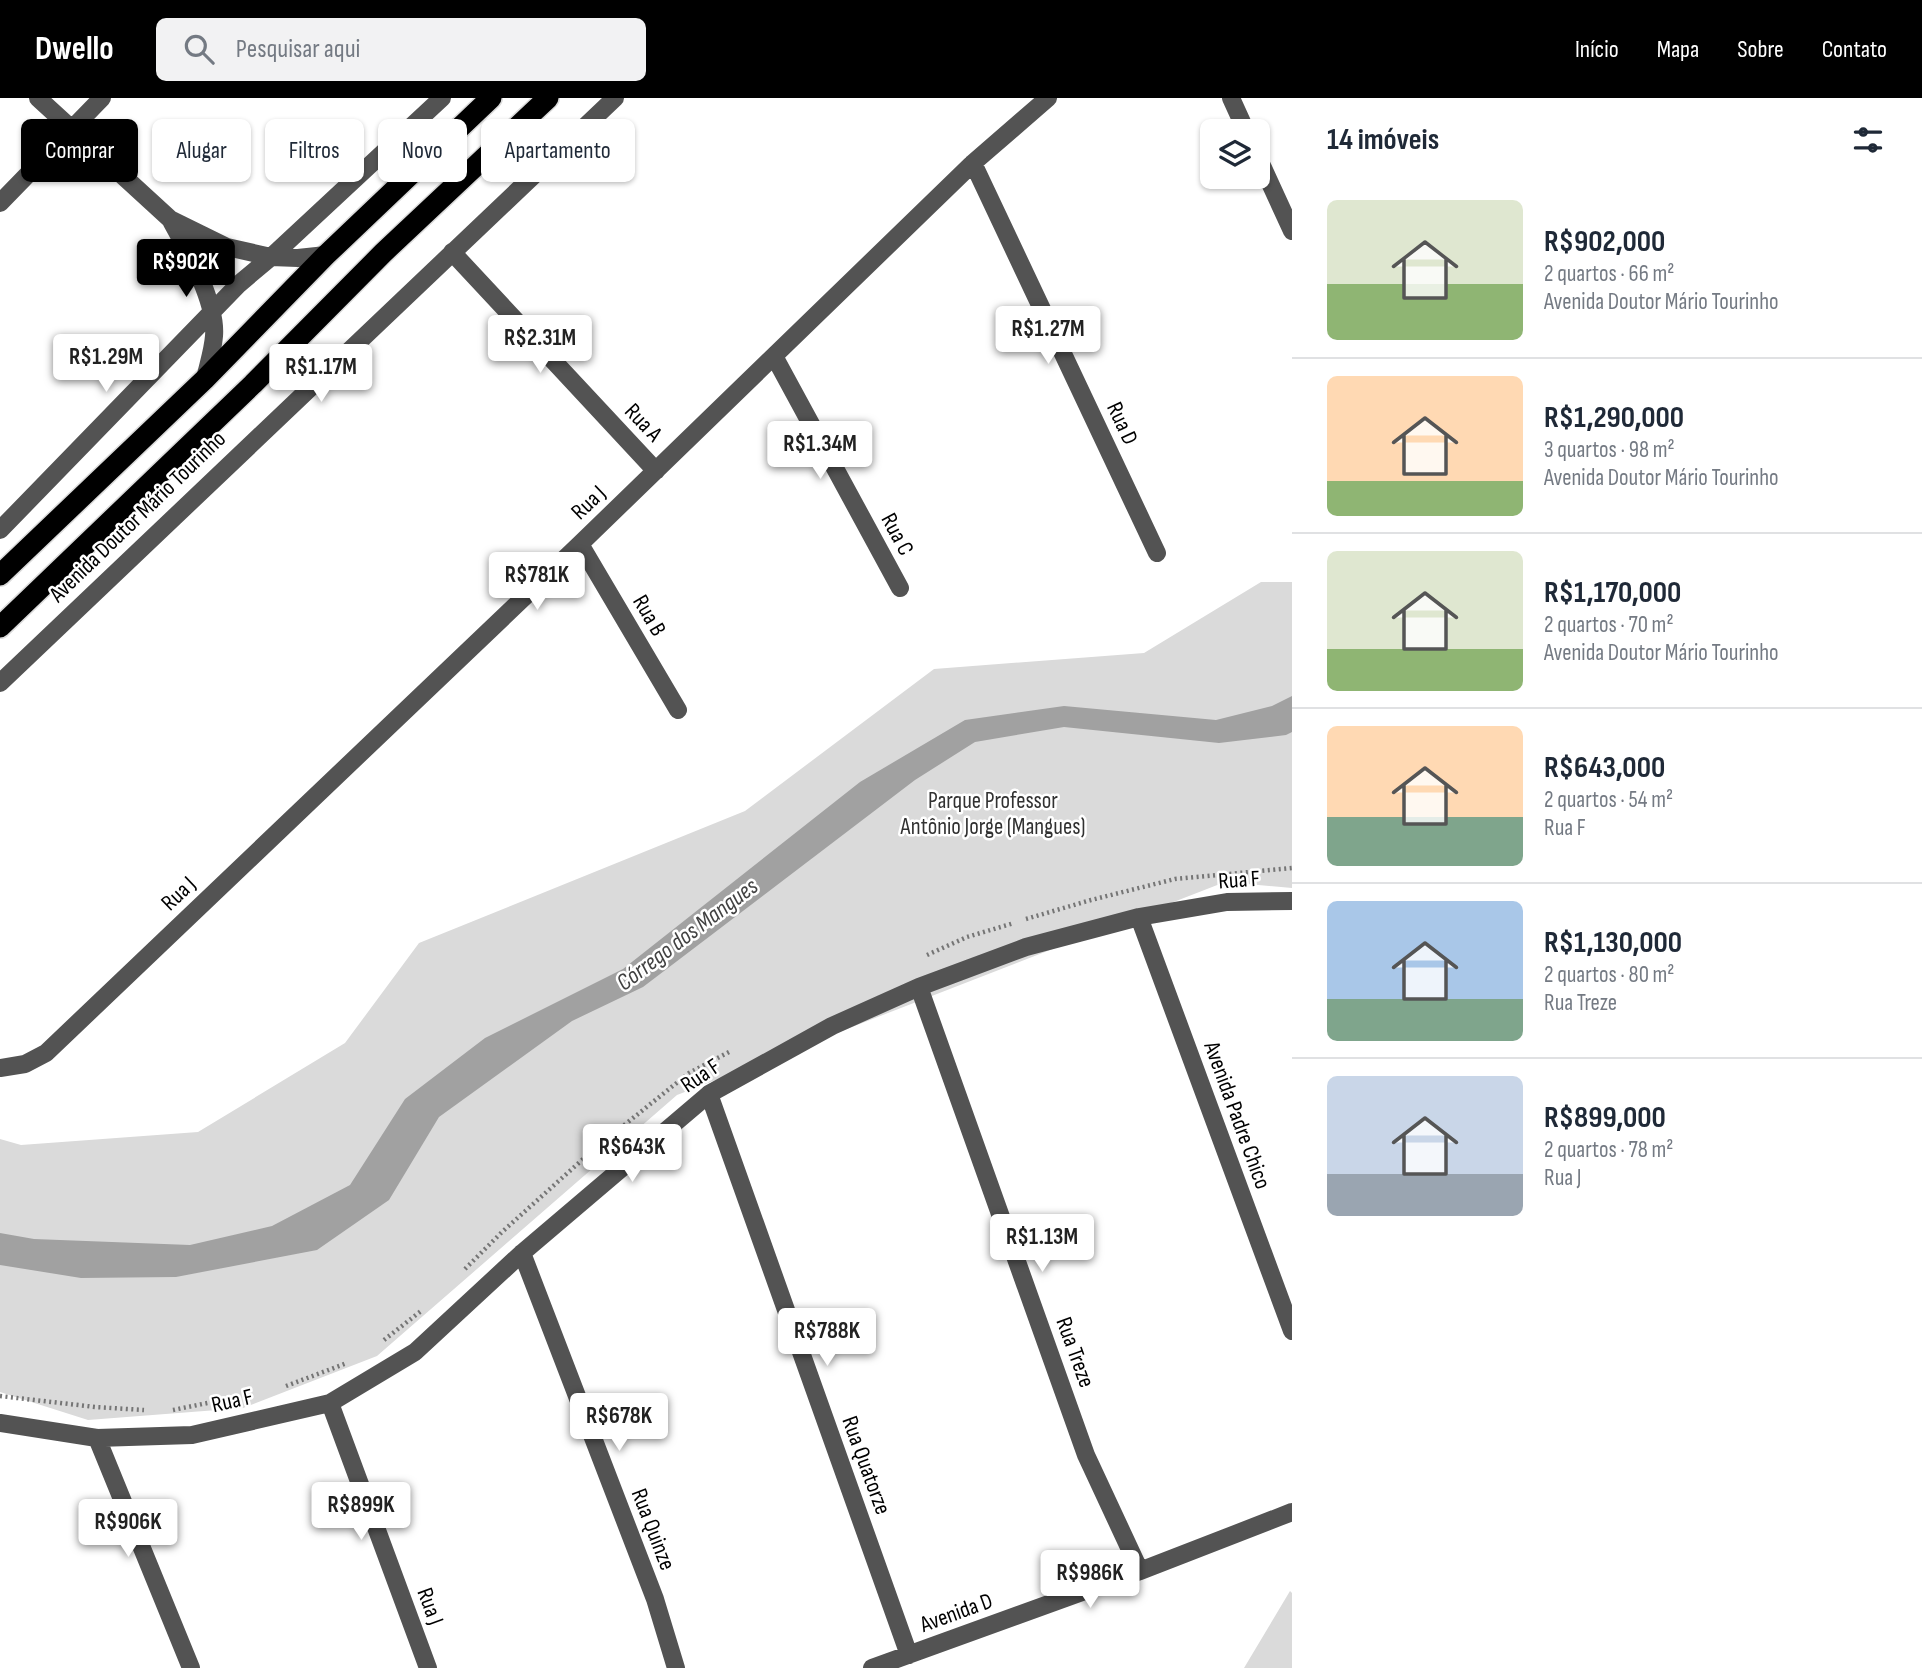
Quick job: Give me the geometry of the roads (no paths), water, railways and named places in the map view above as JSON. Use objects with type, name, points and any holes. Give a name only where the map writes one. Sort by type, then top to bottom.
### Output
[{"type":"highway","points":[[0,575],[205,379],[326,255],[491,98]]},
{"type":"highway","name":"Avenida Doutor Mário Tourinho","points":[[0,627],[253,384],[383,253],[548,98]]},
{"type":"street","points":[[38,98],[60,119]]},
{"type":"street","points":[[82,119],[102,98]]},
{"type":"street","points":[[0,530],[74,457],[211,312],[442,98]]},
{"type":"street","name":"Avenida Doutor Mário Tourinho","points":[[0,683],[615,98]]},
{"type":"street","name":"Rua J","points":[[0,1068],[25,1064],[46,1053],[580,544],[973,163],[1048,98]]},
{"type":"street","points":[[1231,98],[1241,119]]},
{"type":"street","name":"Rua D","points":[[973,163],[1157,553]]},
{"type":"street","points":[[0,202],[21,181]]},
{"type":"street","points":[[129,182],[170,219],[227,247],[271,257],[326,255]]},
{"type":"street","points":[[1270,183],[1292,232]]},
{"type":"street","points":[[170,219],[192,259],[211,312],[214,334],[205,379]]},
{"type":"street","name":"Rua A","points":[[452,252],[656,471]]},
{"type":"street","name":"Rua C","points":[[774,356],[900,589]]},
{"type":"street","name":"Rua B","points":[[580,544],[678,710]]},
{"type":"street","name":"Rua F","points":[[0,1423],[97,1438],[192,1435],[330,1403],[415,1352],[522,1253],[709,1094],[832,1026],[919,987],[1026,947],[1139,916],[1227,902],[1292,901]]},
{"type":"street","name":"Avenida Padre Chico","points":[[1139,916],[1292,1331]]},
{"type":"street","name":"Rua Treze","points":[[919,987],[1086,1455],[1140,1571]]},
{"type":"street","name":"Rua Quatorze","points":[[709,1094],[909,1655]]},
{"type":"street","name":"Rua Quinze","points":[[522,1253],[655,1599],[676,1668]]},
{"type":"street","name":"Rua J","points":[[330,1403],[428,1668]]},
{"type":"street","points":[[97,1438],[191,1668]]},
{"type":"street","name":"Avenida D","points":[[872,1668],[1140,1571],[1292,1512]]},
{"type":"water","name":"Córrego dos Mangues","points":[[1292,696],[1292,732],[1286,735],[1219,743],[1064,727],[975,742],[915,780],[643,987],[572,1021],[439,1117],[389,1200],[317,1250],[176,1277],[81,1278],[0,1265],[0,1233],[34,1239],[190,1245],[272,1226],[350,1185],[405,1099],[485,1038],[623,969],[860,782],[965,720],[1064,706],[1216,720],[1272,706]]},
{"type":"park label","name":"Parque Professor Antônio Jorge (Mangues)","points":[[993,813]]}]
